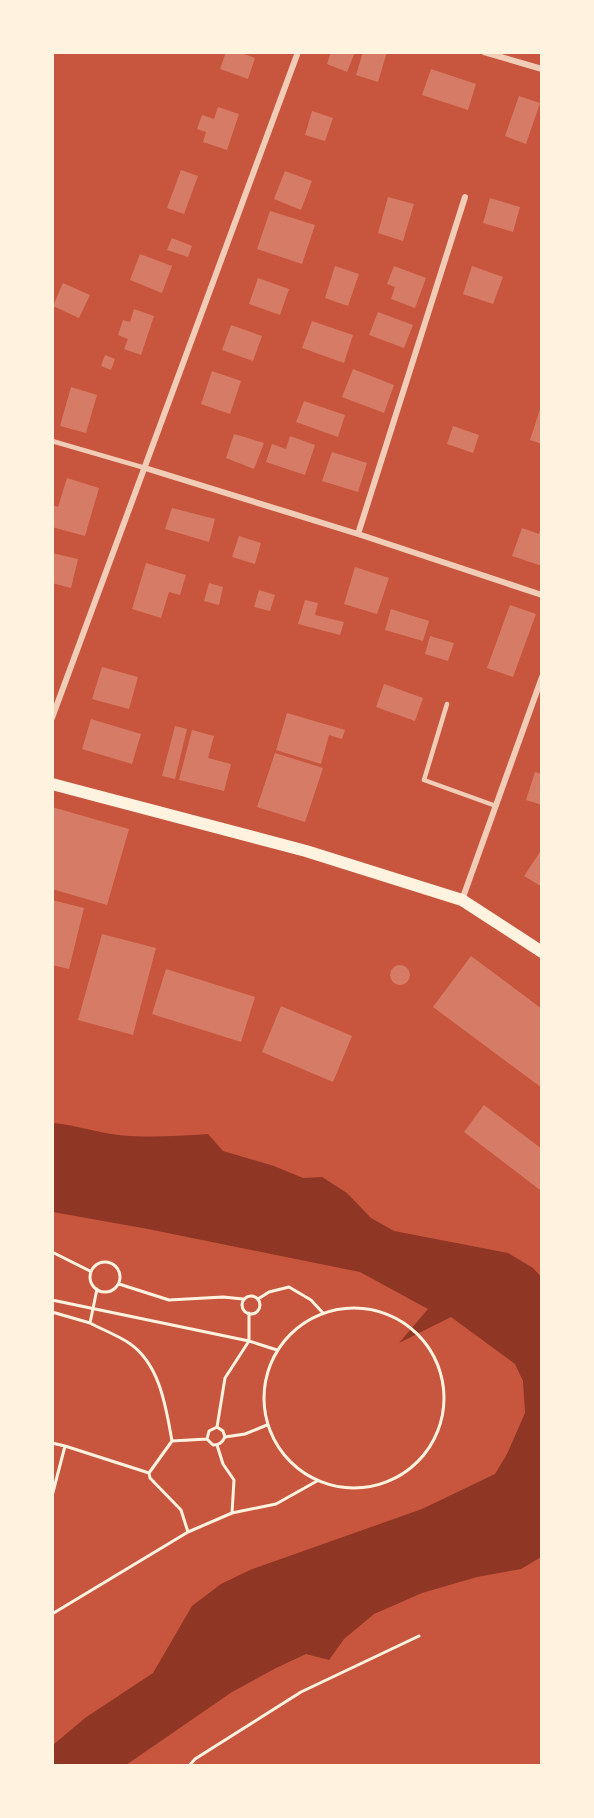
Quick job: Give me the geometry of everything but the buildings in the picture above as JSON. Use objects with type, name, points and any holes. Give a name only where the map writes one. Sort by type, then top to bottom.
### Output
[{"type":"main road","points":[[52,784],[306,851],[462,900],[542,952]]},
{"type":"street","points":[[52,718],[298,52]]},
{"type":"street","points":[[484,52],[542,69]]},
{"type":"street","points":[[358,534],[465,198]]},
{"type":"street","points":[[145,468],[358,534],[542,595]]},
{"type":"street","points":[[462,900],[542,677]]},
{"type":"lane","points":[[52,441],[145,468]]},
{"type":"lane","points":[[447,704],[424,780],[496,806]]},
{"type":"path","points":[[52,1252],[90,1271]]},
{"type":"path","points":[[100,1262],[113,1263],[120,1274],[118,1284],[111,1291],[104,1292],[97,1289],[92,1284],[90,1271],[100,1262]]},
{"type":"path","points":[[118,1284],[169,1300],[222,1297],[243,1299],[251,1296],[258,1299]]},
{"type":"path","points":[[258,1299],[269,1292],[289,1287],[311,1300],[323,1313]]},
{"type":"path","points":[[90,1323],[97,1289]]},
{"type":"path","points":[[217,1427],[225,1378],[249,1341],[249,1313],[242,1307],[243,1299]]},
{"type":"path","points":[[249,1313],[254,1312],[260,1306],[258,1299]]},
{"type":"path","points":[[52,1300],[249,1341],[277,1350]]},
{"type":"path","points":[[348,1308],[374,1310],[398,1319],[421,1337],[437,1363],[444,1393],[441,1423],[427,1451],[405,1472],[378,1485],[347,1488],[318,1481],[296,1467],[278,1448],[267,1425],[263,1399],[265,1382],[277,1350],[305,1321],[323,1313],[348,1308]]},
{"type":"path","points":[[52,1312],[90,1323],[129,1344],[145,1359],[157,1380],[164,1399],[172,1441],[148,1473]]},
{"type":"path","points":[[217,1445],[225,1437],[245,1434],[267,1425]]},
{"type":"path","points":[[217,1427],[223,1431],[225,1437]]},
{"type":"path","points":[[207,1439],[209,1431],[217,1427]]},
{"type":"path","points":[[172,1441],[207,1439],[213,1445],[217,1445]]},
{"type":"path","points":[[52,1443],[148,1473],[150,1478],[181,1510],[188,1532]]},
{"type":"path","points":[[217,1445],[223,1464],[234,1480],[232,1513]]},
{"type":"path","points":[[52,1496],[65,1446]]},
{"type":"path","points":[[52,1614],[188,1532],[232,1513],[276,1504],[318,1481]]},
{"type":"path","points":[[189,1766],[195,1759],[301,1692],[420,1636]]},
{"type":"shaded area","points":[[53,1123],[129,1136],[208,1134],[223,1151],[274,1166],[303,1178],[322,1177],[347,1193],[371,1218],[394,1231],[508,1253],[533,1268],[542,1278],[541,1557],[521,1569],[477,1577],[422,1593],[374,1614],[344,1639],[329,1660],[306,1654],[276,1668],[232,1692],[126,1765],[53,1765],[53,1745],[85,1718],[153,1673],[192,1606],[221,1584],[250,1570],[422,1509],[495,1474],[507,1454],[525,1413],[523,1381],[515,1364],[451,1317],[399,1343],[428,1309],[360,1272],[53,1212]]}]
